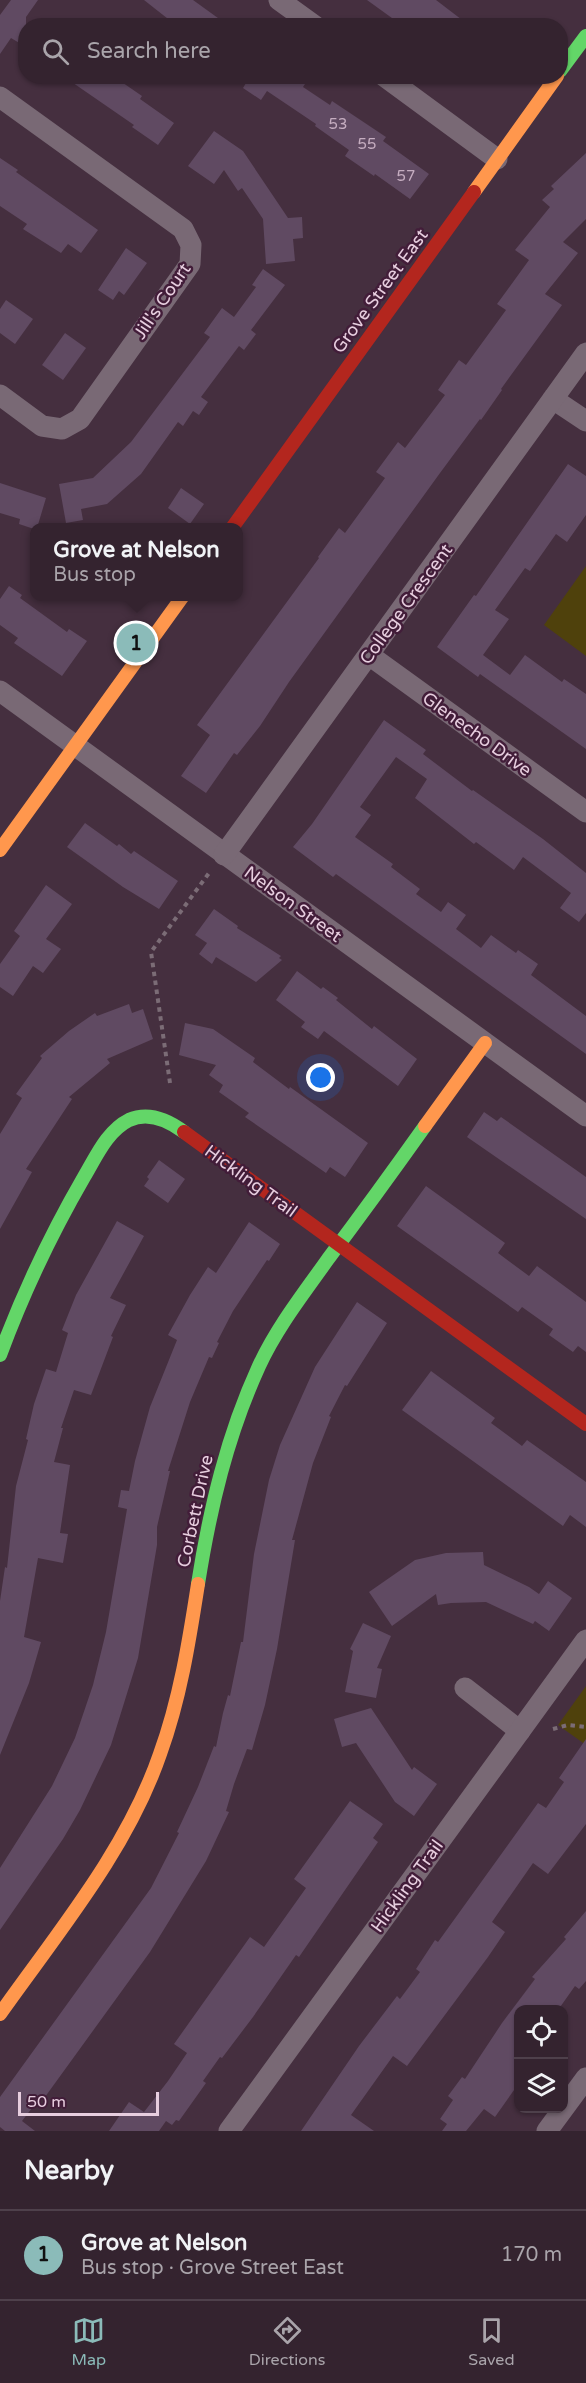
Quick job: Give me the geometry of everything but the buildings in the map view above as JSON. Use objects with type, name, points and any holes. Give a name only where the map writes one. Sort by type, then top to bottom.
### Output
[{"type":"street","points":[[279,0],[308,13]]},
{"type":"street","points":[[568,61],[586,36]]},
{"type":"street","points":[[395,84],[497,159]]},
{"type":"street","name":"Grove Street East","points":[[236,523],[551,84]]},
{"type":"street","name":"Jill's Court","points":[[0,97],[183,229],[191,245],[190,264],[80,419],[62,429],[42,426],[0,395]]},
{"type":"street","name":"College Crescent","points":[[224,855],[586,352]]},
{"type":"street","points":[[553,399],[586,422]]},
{"type":"street","points":[[0,850],[180,601]]},
{"type":"street","name":"Glenecho Drive","points":[[369,655],[586,812]]},
{"type":"street","name":"Nelson Street","points":[[0,691],[586,1116]]},
{"type":"street","name":"Corbett Drive","points":[[0,2014],[105,1864],[137,1807],[160,1755],[186,1660],[213,1499],[227,1446],[248,1390],[272,1341],[288,1315],[485,1043]]},
{"type":"street","name":"Hickling Trail","points":[[0,1355],[33,1272],[104,1143],[119,1127],[136,1117],[153,1115],[168,1121],[586,1424]]},
{"type":"street","name":"Hickling Trail","points":[[228,2131],[586,1640]]},
{"type":"street","points":[[465,1688],[520,1731]]},
{"type":"street","points":[[547,2131],[586,2078]]},
{"type":"path","points":[[170,1083],[151,952],[209,873]]},
{"type":"path","points":[[553,1729],[568,1725],[586,1727]]},
{"type":"shaded area","points":[[586,566],[586,656],[544,625]]},
{"type":"shaded area","points":[[586,1686],[586,1745],[558,1725]]},
{"type":"traffic: fast","points":[[568,60],[586,36]]},
{"type":"traffic: fast","points":[[0,1355],[49,1242],[108,1138],[129,1120],[144,1116],[158,1118],[184,1132]]},
{"type":"traffic: fast","points":[[198,1584],[221,1473],[238,1419],[259,1366],[291,1311],[425,1126]]},
{"type":"traffic: slow","points":[[474,192],[551,84]]},
{"type":"traffic: slow","points":[[0,850],[179,601]]},
{"type":"traffic: slow","points":[[425,1126],[485,1043]]},
{"type":"traffic: slow","points":[[0,2014],[110,1857],[146,1789],[167,1733],[178,1691],[198,1584]]},
{"type":"traffic: jam","points":[[236,523],[474,192]]},
{"type":"traffic: jam","points":[[184,1132],[586,1424]]},
{"type":"place","name":"Grove at Nelson","points":[[136,643]]}]
